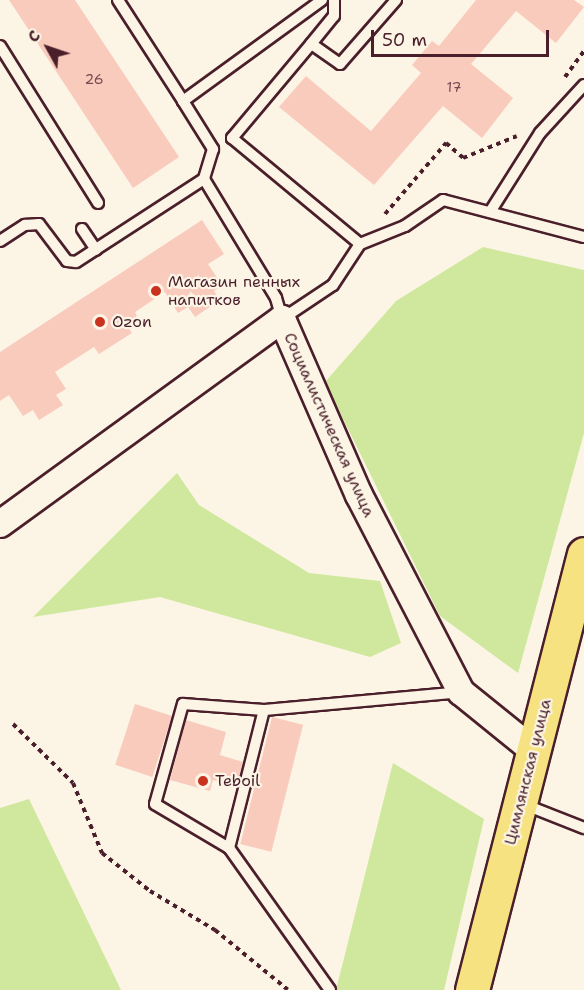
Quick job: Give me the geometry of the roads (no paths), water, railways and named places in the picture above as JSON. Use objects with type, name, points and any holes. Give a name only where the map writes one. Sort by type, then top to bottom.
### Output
[{"type":"main road","name":"Цимлянская улица","points":[[472,990],[584,554]]},
{"type":"street","name":"Социалистическая улица","points":[[0,524],[282,319],[359,495],[460,692],[534,751]]},
{"type":"lane","points":[[118,0],[213,149]]},
{"type":"lane","points":[[183,101],[322,0]]},
{"type":"lane","points":[[0,241],[32,222],[44,228],[67,261],[96,250],[204,179],[213,149],[232,138],[334,16],[334,0]]},
{"type":"lane","points":[[311,44],[335,63],[346,61],[396,0]]},
{"type":"lane","points":[[0,46],[98,203]]},
{"type":"lane","points":[[490,212],[540,133],[584,85]]},
{"type":"lane","points":[[232,138],[360,244]]},
{"type":"lane","points":[[204,179],[276,298],[282,319],[333,285],[360,244],[405,226],[443,200],[584,237]]},
{"type":"lane","points":[[82,229],[96,250]]},
{"type":"lane","points":[[330,990],[229,848],[155,804],[183,704],[264,710],[460,692]]},
{"type":"lane","points":[[229,848],[264,710]]},
{"type":"lane","points":[[521,803],[584,828]]},
{"type":"place","name":"Магазин пенных напитков","points":[[156,291]]},
{"type":"place","name":"Ozon","points":[[100,322]]},
{"type":"place","name":"Teboil","points":[[203,781]]}]
